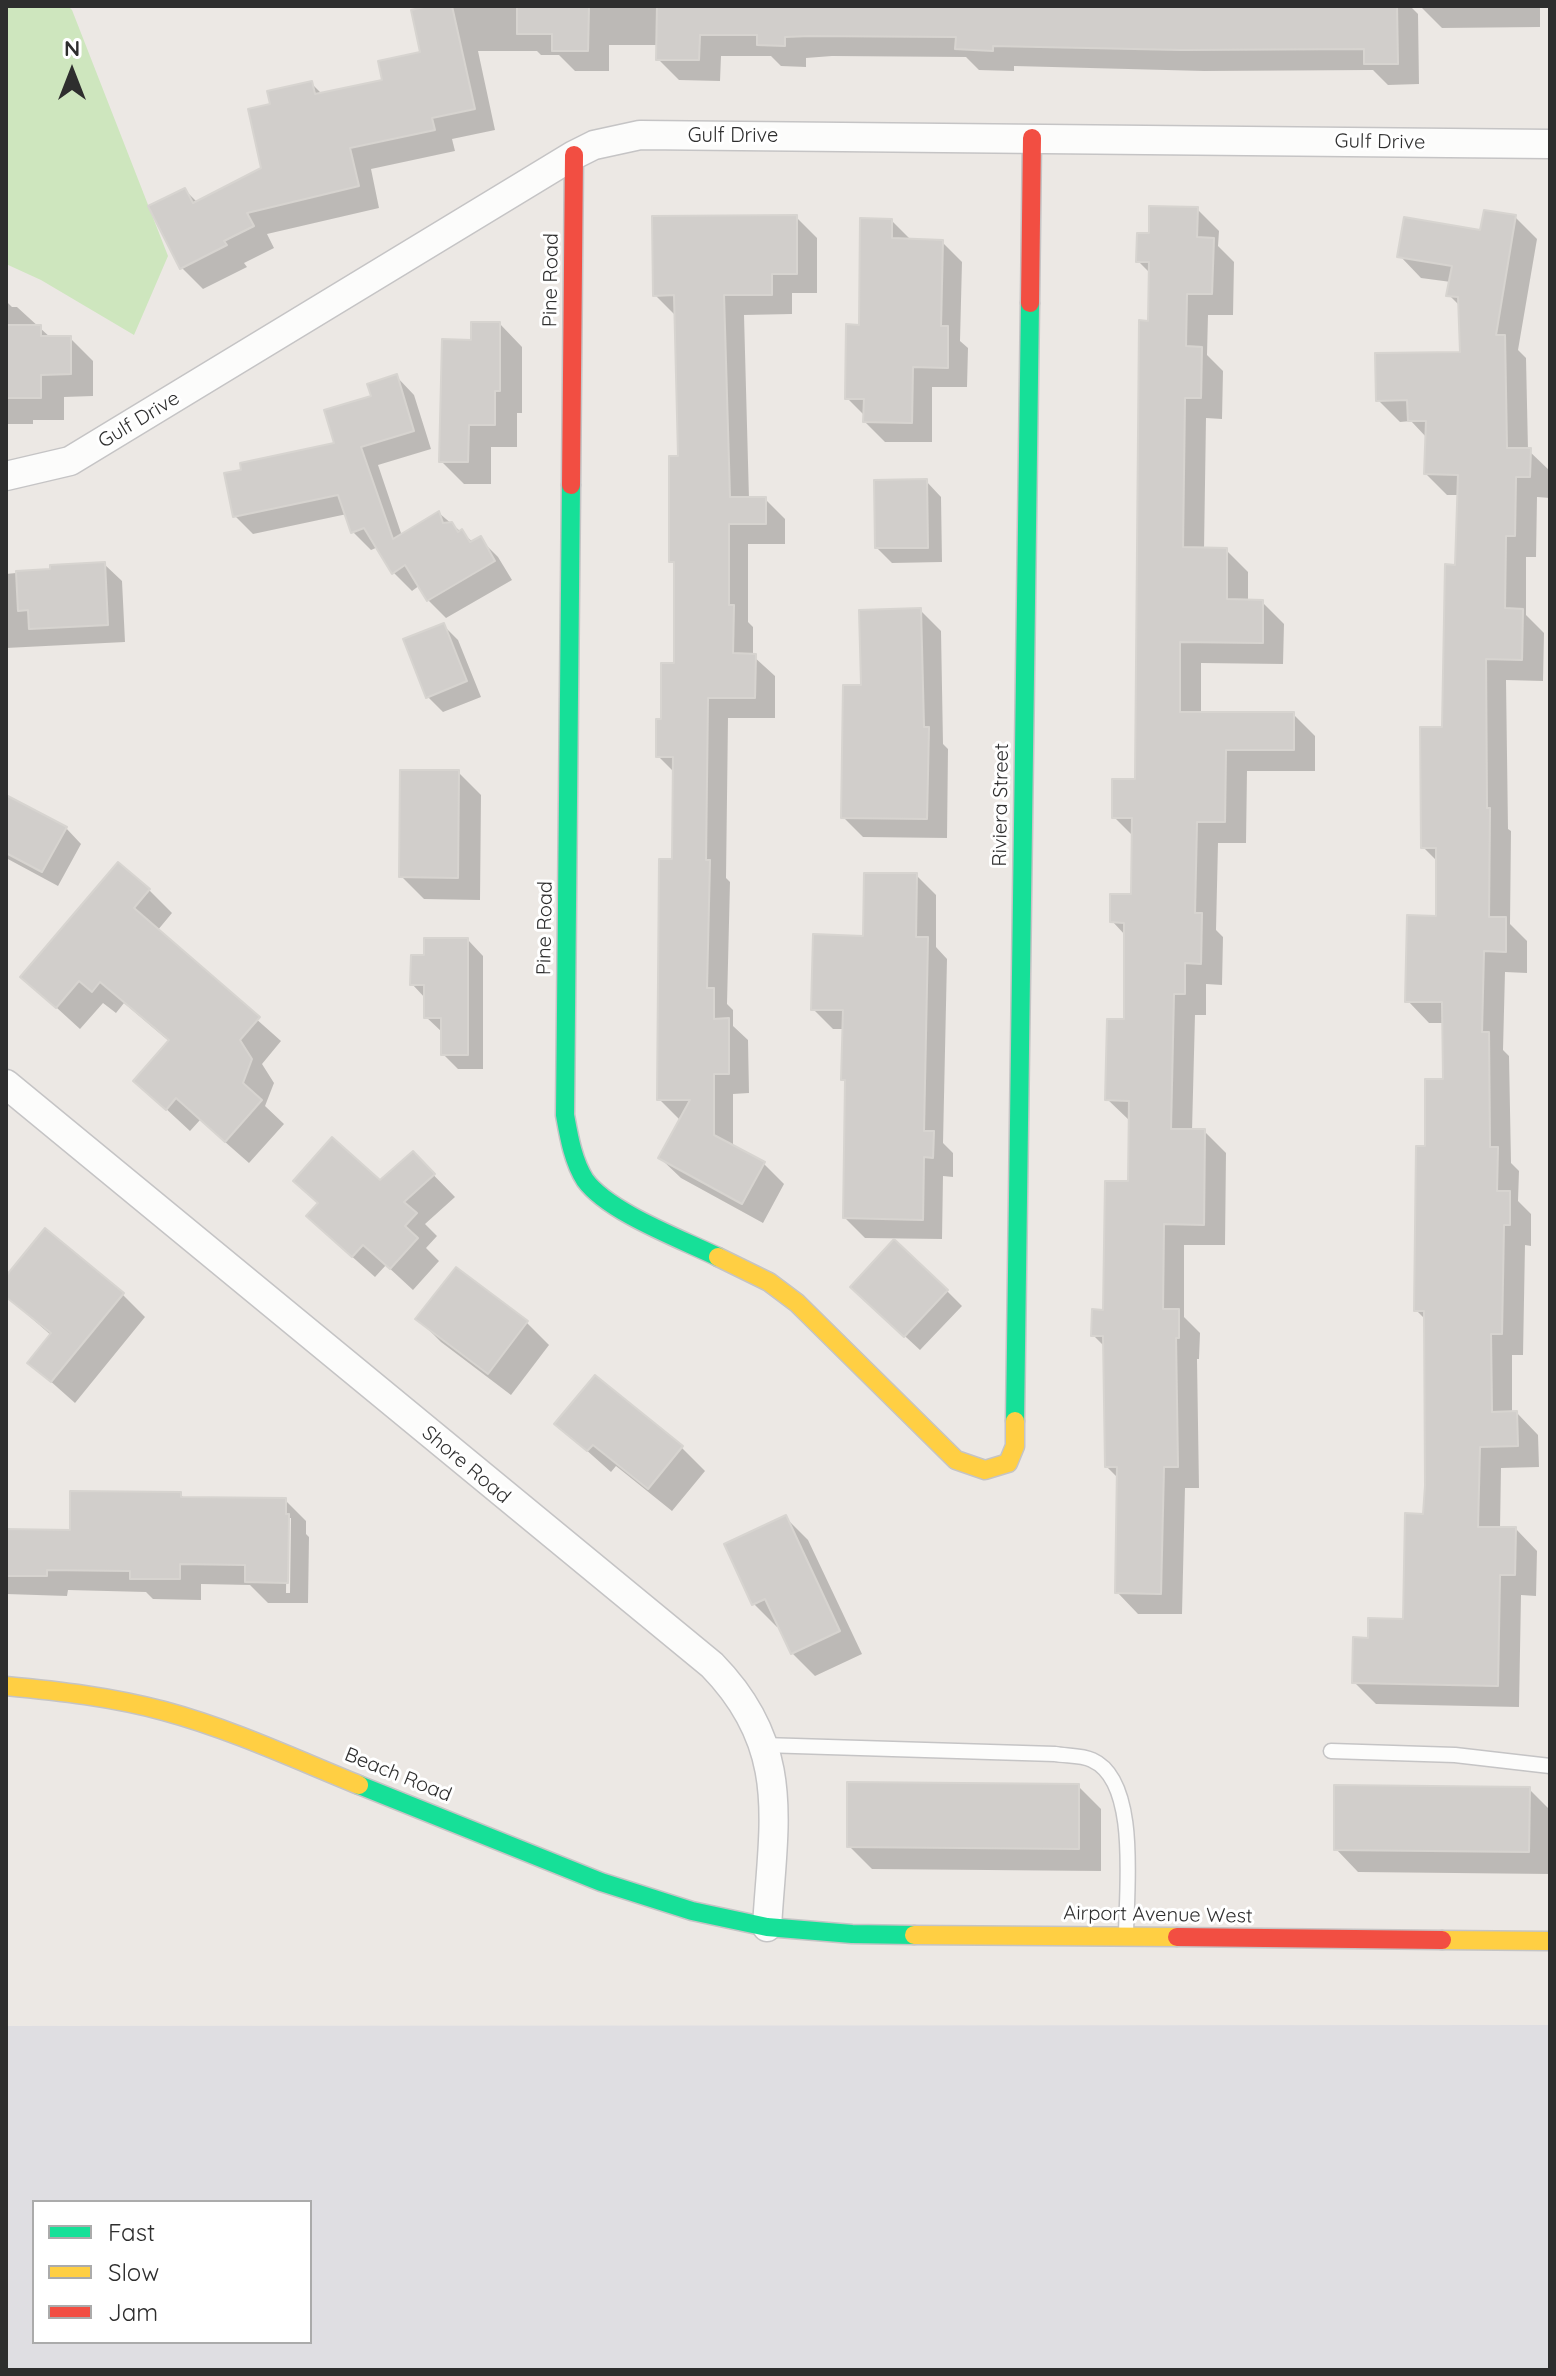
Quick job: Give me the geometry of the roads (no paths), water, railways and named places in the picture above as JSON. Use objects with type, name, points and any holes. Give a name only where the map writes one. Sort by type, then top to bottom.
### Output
[{"type":"street","name":"Gulf Drive","points":[[6,476],[70,461],[574,155],[594,145],[640,135],[1550,144]]},
{"type":"street","name":"Riviera Street","points":[[1002,1467],[1011,1459],[1015,1446],[1032,138]]},
{"type":"street","name":"Pine Road","points":[[574,155],[565,1115],[571,1147],[585,1179],[607,1202],[769,1282],[797,1303],[949,1456],[971,1467],[986,1470],[1002,1467]]},
{"type":"street","name":"Shore Road","points":[[6,1084],[712,1665],[734,1688],[756,1722],[773,1783],[767,1927]]},
{"type":"street","name":"Beach Road","points":[[6,1686],[73,1692],[165,1711],[282,1751],[601,1882],[692,1911],[767,1927]]},
{"type":"street","name":"Airport Avenue West","points":[[767,1927],[852,1934],[1550,1941]]},
{"type":"lane","points":[[763,1745],[1055,1754],[1091,1759],[1103,1767],[1116,1783],[1125,1818],[1126,1936]]},
{"type":"lane","points":[[1331,1751],[1455,1755],[1550,1766]]}]
